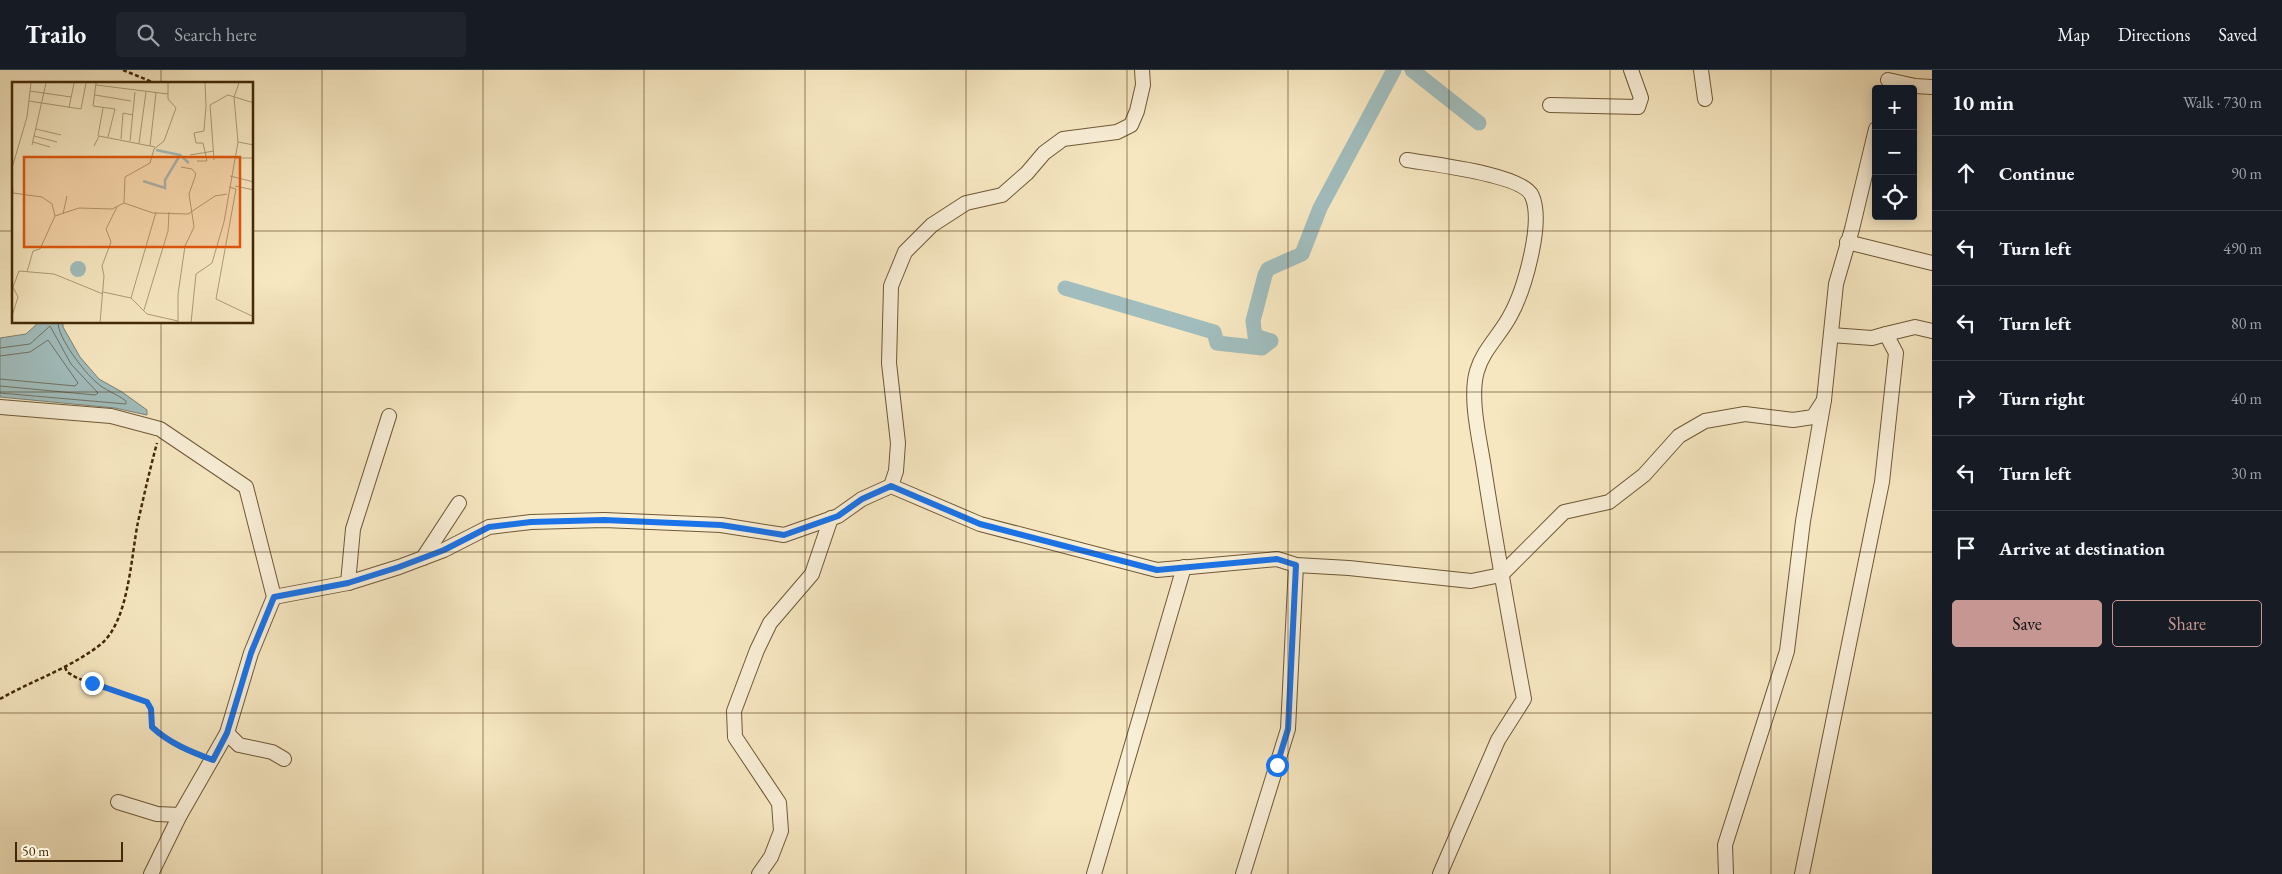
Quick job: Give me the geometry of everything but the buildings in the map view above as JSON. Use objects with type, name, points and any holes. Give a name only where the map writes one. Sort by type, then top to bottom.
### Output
[{"type":"street","points":[[891,486],[896,471],[898,443],[889,363],[891,286],[905,252],[932,225],[966,203],[1002,195],[1027,173],[1044,153],[1062,139],[1117,132],[1131,125],[1142,85],[1142,70]]},
{"type":"street","points":[[1550,105],[1638,107],[1641,98],[1631,70]]},
{"type":"street","points":[[1701,70],[1704,99]]},
{"type":"street","points":[[1888,80],[1915,86],[1932,87]]},
{"type":"street","points":[[1726,874],[1725,845],[1787,651],[1803,521],[1824,400],[1836,284],[1876,130]]},
{"type":"street","points":[[1407,160],[1504,178],[1528,190],[1532,195],[1536,220],[1531,256],[1521,289],[1510,316],[1486,352],[1476,372],[1475,402],[1500,575],[1524,699],[1498,740],[1440,874]]},
{"type":"street","points":[[1847,242],[1932,263]]},
{"type":"street","points":[[1831,335],[1872,338],[1915,328],[1932,332]]},
{"type":"street","points":[[1802,874],[1882,482],[1896,353],[1886,334]]},
{"type":"street","points":[[274,597],[348,583],[444,550],[489,527],[531,522],[604,520],[721,525],[784,535],[831,518],[862,499],[891,486],[980,524],[1157,570],[1277,559],[1296,565],[1349,568],[1471,581],[1500,575],[1564,512],[1609,502],[1644,475],[1679,436],[1705,421],[1745,414],[1793,420],[1813,417],[1824,400]]},
{"type":"street","points":[[0,408],[110,416],[160,429],[246,487],[274,597],[251,653],[227,733],[180,815],[150,874]]},
{"type":"street","points":[[348,583],[352,529],[389,416]]},
{"type":"street","points":[[423,558],[459,503]]},
{"type":"street","points":[[759,874],[771,857],[781,831],[779,803],[735,737],[734,711],[757,650],[770,623],[812,574],[831,518]]},
{"type":"street","points":[[1243,874],[1288,729],[1296,565]]},
{"type":"street","points":[[1094,874],[1184,567]]},
{"type":"street","points":[[227,733],[239,745],[272,752],[284,759]]},
{"type":"street","points":[[118,802],[157,814],[180,815]]},
{"type":"path","points":[[123,70],[151,82]]},
{"type":"path","points":[[0,699],[78,660],[103,643],[113,630],[124,602],[138,521],[160,429]]},
{"type":"path","points":[[65,667],[67,672],[77,678],[147,702],[151,709],[152,727],[187,749],[213,760]]},
{"type":"water","points":[[37,324],[63,324],[80,357],[99,379],[122,392],[147,410],[147,415],[115,408],[0,397],[0,338],[26,334]]},
{"type":"waterway","points":[[1065,288],[1214,332],[1217,343],[1262,348],[1271,341],[1255,336],[1253,321],[1265,275],[1268,269],[1302,254],[1320,208],[1394,70]]},
{"type":"waterway","points":[[1412,70],[1479,123]]},
{"type":"route","points":[[92,683],[147,702],[151,709],[152,727],[168,739],[196,754],[213,760],[227,733],[251,653],[274,597],[348,583],[399,567],[444,550],[489,527],[531,522],[604,520],[721,525],[784,535],[838,516],[862,499],[891,486],[980,524],[1088,554],[1157,570],[1277,559],[1296,565],[1288,729],[1277,765]]}]
